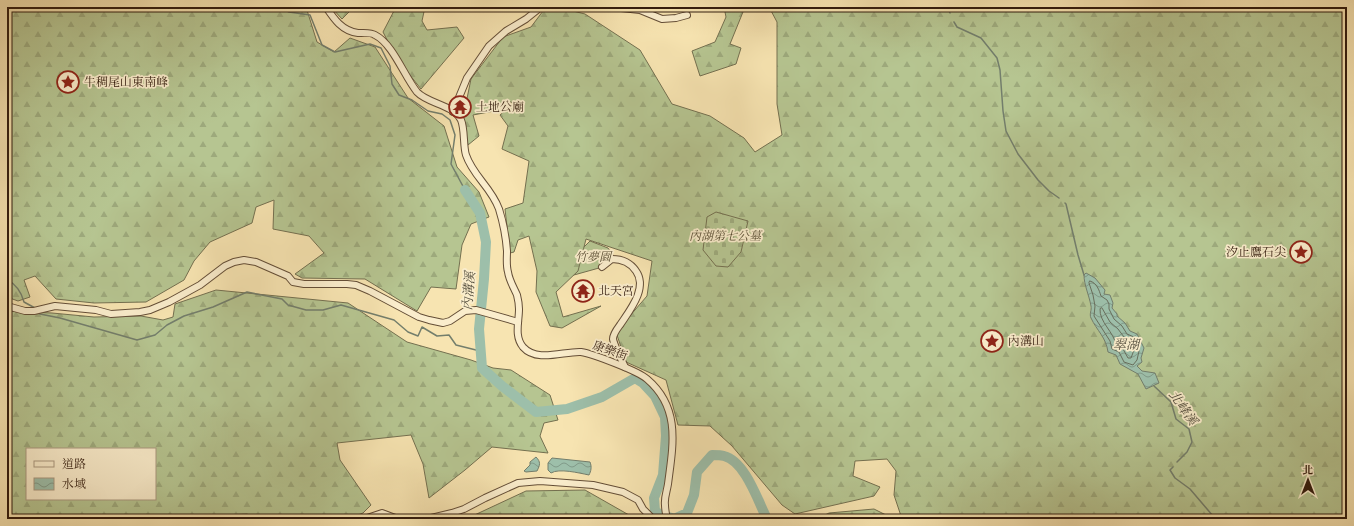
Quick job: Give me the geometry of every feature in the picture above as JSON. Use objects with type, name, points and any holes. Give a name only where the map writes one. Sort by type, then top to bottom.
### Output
[{"type":"street","points":[[326,7],[335,20],[347,30],[356,33],[374,34],[384,42],[418,93],[453,112],[467,78],[489,46],[506,30],[526,19],[541,7]]},
{"type":"street","points":[[612,7],[640,10],[662,19],[676,18],[687,15]]},
{"type":"street","name":"康樂街","points":[[453,112],[461,120],[465,153],[470,167],[492,194],[499,209],[507,249],[508,273],[520,308],[518,335],[523,346],[530,352],[540,355],[574,352],[583,353],[625,367],[645,377],[663,397],[669,413],[674,437],[665,504],[667,519]]},
{"type":"street","points":[[602,267],[612,259],[623,259],[634,267],[640,276],[641,284],[636,299],[615,333],[613,339],[625,367]]},
{"type":"street","points":[[7,306],[25,311],[55,306],[96,310],[111,314],[140,312],[150,310],[169,302],[200,285],[225,266],[244,260],[256,262],[288,276],[293,282],[304,284],[356,285],[419,317],[429,320],[443,323],[450,321],[465,311],[476,310],[489,315],[518,322]]},
{"type":"street","points":[[427,519],[464,509],[484,498],[518,483],[540,480],[593,485],[623,492],[638,500],[643,509],[653,519]]},
{"type":"street","points":[[364,519],[382,513],[398,519]]},
{"type":"green space","points":[[7,7],[306,7],[317,42],[334,52],[350,38],[375,47],[408,98],[444,126],[457,167],[479,192],[489,217],[471,224],[462,245],[456,289],[431,287],[417,311],[365,279],[302,278],[295,274],[324,253],[309,236],[273,229],[274,200],[256,207],[252,223],[210,242],[194,261],[184,280],[146,302],[94,303],[56,299],[35,276],[24,280],[30,297],[18,301],[7,297]]},
{"type":"green space","points":[[331,7],[354,7],[342,19]]},
{"type":"green space","points":[[396,7],[425,7],[422,21],[427,30],[457,27],[464,38],[421,89],[397,59],[383,32]]},
{"type":"green space","points":[[546,7],[557,7],[585,14],[640,50],[672,104],[710,116],[744,138],[755,152],[782,135],[777,104],[777,22],[769,7],[1347,7],[1347,519],[902,519],[894,495],[896,471],[887,459],[855,461],[853,476],[880,487],[874,496],[795,514],[782,505],[732,446],[710,426],[678,425],[666,380],[626,362],[616,332],[647,296],[652,261],[586,239],[578,271],[556,292],[563,317],[601,306],[562,328],[550,326],[536,292],[537,271],[529,236],[518,240],[514,252],[510,253],[505,209],[523,203],[529,161],[502,149],[508,126],[500,115],[513,103],[506,100],[494,111],[473,115],[479,136],[468,145],[463,118],[471,79],[503,37],[531,27]]},
{"type":"green space","points":[[724,7],[745,7],[730,44],[741,48],[736,64],[700,76],[692,51],[715,42],[726,17]]},
{"type":"green space","name":"內湖第七公墓","points":[[716,212],[748,221],[741,252],[728,267],[716,266],[703,250],[707,217]]},
{"type":"green space","name":"竹夢園","points":[[590,241],[608,248],[613,255],[599,268],[556,280],[572,259]]},
{"type":"green space","points":[[216,290],[348,303],[407,342],[471,360],[493,368],[511,370],[550,395],[558,420],[544,423],[540,436],[548,453],[492,447],[429,498],[423,464],[411,435],[337,443],[340,460],[371,505],[363,513],[348,519],[258,519],[247,514],[225,515],[221,519],[7,519],[7,311],[94,317],[141,316],[163,320],[173,317],[175,304]]},
{"type":"green space","points":[[585,490],[636,519],[466,519],[526,491]]},
{"type":"green space","points":[[874,509],[894,519],[817,519],[829,513]]},
{"type":"water","name":"翠湖","points":[[1086,273],[1095,278],[1105,290],[1104,294],[1110,295],[1113,303],[1112,308],[1117,316],[1125,323],[1130,331],[1137,334],[1144,348],[1141,358],[1142,362],[1137,366],[1142,371],[1155,373],[1159,383],[1146,389],[1138,374],[1120,364],[1116,355],[1108,352],[1103,338],[1090,316],[1091,306],[1084,279],[1084,275]]},
{"type":"water","points":[[536,457],[540,464],[537,471],[524,471],[530,465],[530,462]]},
{"type":"water","points":[[552,458],[590,462],[590,473],[589,475],[559,471],[551,473],[548,470],[548,463]]},
{"type":"waterway","name":"內溝溪","points":[[280,7],[289,12],[310,15],[322,45],[335,52],[370,44],[381,48],[390,66],[392,84],[399,95],[412,100],[428,111],[442,114],[450,120],[455,135],[451,164],[465,190]]},
{"type":"waterway","points":[[947,7],[950,13]]},
{"type":"waterway","points":[[954,22],[957,27],[981,38],[997,58],[1000,70],[1006,131],[1018,154],[1038,180],[1059,198]]},
{"type":"waterway","name":"內溝溪","points":[[465,190],[480,213],[486,242],[479,329],[482,368],[502,386],[536,412],[567,409],[602,397],[635,378],[643,383],[655,396],[665,417],[666,436],[663,475],[654,498],[655,511],[661,515],[672,518]]},
{"type":"waterway","points":[[1065,203],[1084,275]]},
{"type":"waterway","points":[[7,279],[18,289],[24,302],[35,308]]},
{"type":"waterway","points":[[39,313],[137,340],[155,335],[167,325],[184,316],[213,307],[247,292],[282,299],[288,305],[306,310],[323,310],[341,305],[394,320],[408,332],[418,336],[422,327],[437,336],[449,335],[456,345],[480,351]]},
{"type":"waterway","name":"北峰溪","points":[[1154,386],[1171,402],[1176,419],[1189,429],[1192,442],[1187,452],[1177,462]]},
{"type":"waterway","name":"內溝溪","points":[[676,518],[687,513],[694,495],[697,472],[712,455],[720,455],[732,459],[744,473],[755,492],[767,519]]},
{"type":"waterway","name":"北峰溪","points":[[1173,467],[1170,470],[1175,478],[1190,489],[1213,516],[1213,519]]},
{"type":"place","name":"牛稠尾山東南峰","points":[[68,82]]},
{"type":"place","name":"土地公廟","points":[[460,107]]},
{"type":"place","name":"汐止鷹石尖","points":[[1301,252]]},
{"type":"place","name":"北天宮","points":[[583,291]]},
{"type":"place","name":"內溝山","points":[[992,341]]}]
